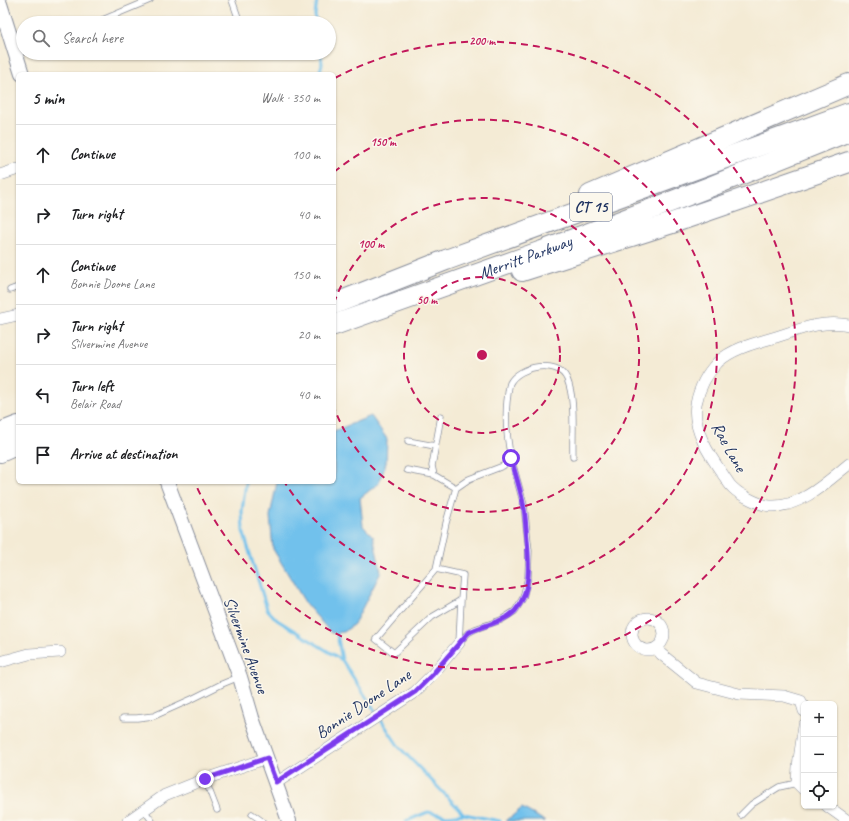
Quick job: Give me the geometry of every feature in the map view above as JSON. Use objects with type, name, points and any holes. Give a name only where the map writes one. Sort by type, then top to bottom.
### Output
[{"type":"highway","points":[[446,260],[550,212],[849,84]]},
{"type":"highway","name":"Merritt Parkway","points":[[336,303],[446,260],[849,113]]},
{"type":"highway","name":"Merritt Parkway","points":[[336,324],[542,250],[849,131]]},
{"type":"highway","points":[[365,314],[438,297],[519,272],[669,224],[849,162]]},
{"type":"highway","points":[[0,433],[16,427]]},
{"type":"highway","points":[[0,452],[16,445]]},
{"type":"street","points":[[0,4],[16,47]]},
{"type":"street","points":[[19,60],[22,72]]},
{"type":"street","points":[[0,175],[16,171]]},
{"type":"street","points":[[0,319],[16,315]]},
{"type":"street","name":"Rae Lane","points":[[849,325],[836,323],[818,324],[731,352],[718,362],[703,381],[696,405],[696,418],[699,433],[713,460],[733,488],[751,500],[770,506],[784,505],[796,501],[822,486],[849,464]]},
{"type":"street","name":"Silvermine Avenue","points":[[168,484],[240,677],[289,821]]},
{"type":"street","name":"Bonnie Doone Lane","points":[[276,782],[406,700],[428,680],[459,643]]},
{"type":"street","points":[[656,648],[661,654],[697,683],[739,694],[784,696],[800,702],[801,704]]},
{"type":"street","points":[[0,662],[29,654],[60,652]]},
{"type":"street","points":[[801,786],[798,766],[802,737]]},
{"type":"street","points":[[128,821],[165,795],[205,779],[267,758]]},
{"type":"street","points":[[831,809],[848,821]]},
{"type":"lane","points":[[112,16],[150,0]]},
{"type":"lane","points":[[232,0],[238,16]]},
{"type":"lane","points":[[10,290],[16,288]]},
{"type":"lane","points":[[459,643],[468,633],[501,620],[514,611],[523,598],[528,577],[528,552],[524,505],[511,458],[505,425],[508,389],[510,383],[518,375],[529,369],[543,366],[561,372],[567,378],[572,398],[573,457]]},
{"type":"lane","points":[[434,475],[432,466],[441,416]]},
{"type":"lane","points":[[408,441],[436,446]]},
{"type":"lane","points":[[462,600],[432,618],[394,653],[376,639],[436,569],[446,523],[456,488],[469,480],[503,466],[511,458]]},
{"type":"lane","points":[[407,470],[434,475],[456,488]]},
{"type":"lane","points":[[436,569],[463,575],[459,643]]},
{"type":"lane","points":[[123,718],[154,716],[240,677]]},
{"type":"lane","points":[[205,779],[217,810]]},
{"type":"lane","points":[[741,815],[752,804],[779,787],[801,786]]},
{"type":"lane","points":[[144,810],[152,821]]},
{"type":"lane","points":[[252,814],[262,821]]},
{"type":"water","points":[[371,416],[387,439],[386,463],[379,483],[360,498],[363,526],[373,536],[381,572],[354,624],[344,632],[331,633],[306,604],[273,549],[270,516],[277,484],[336,484],[336,430]]},
{"type":"water","points":[[522,808],[545,821],[506,821]]},
{"type":"waterway","points":[[315,16],[317,0]]},
{"type":"waterway","points":[[320,72],[322,60]]},
{"type":"waterway","points":[[246,484],[242,511],[243,531],[267,609],[277,620],[342,660],[377,714]]},
{"type":"waterway","points":[[336,629],[342,660]]},
{"type":"waterway","points":[[380,718],[399,747],[464,814],[500,821]]},
{"type":"waterway","points":[[406,821],[428,812],[447,816],[464,814]]},
{"type":"route","points":[[205,779],[267,758],[276,782],[406,700],[424,684],[468,633],[501,620],[514,611],[523,598],[528,577],[528,552],[524,505],[511,458]]}]
